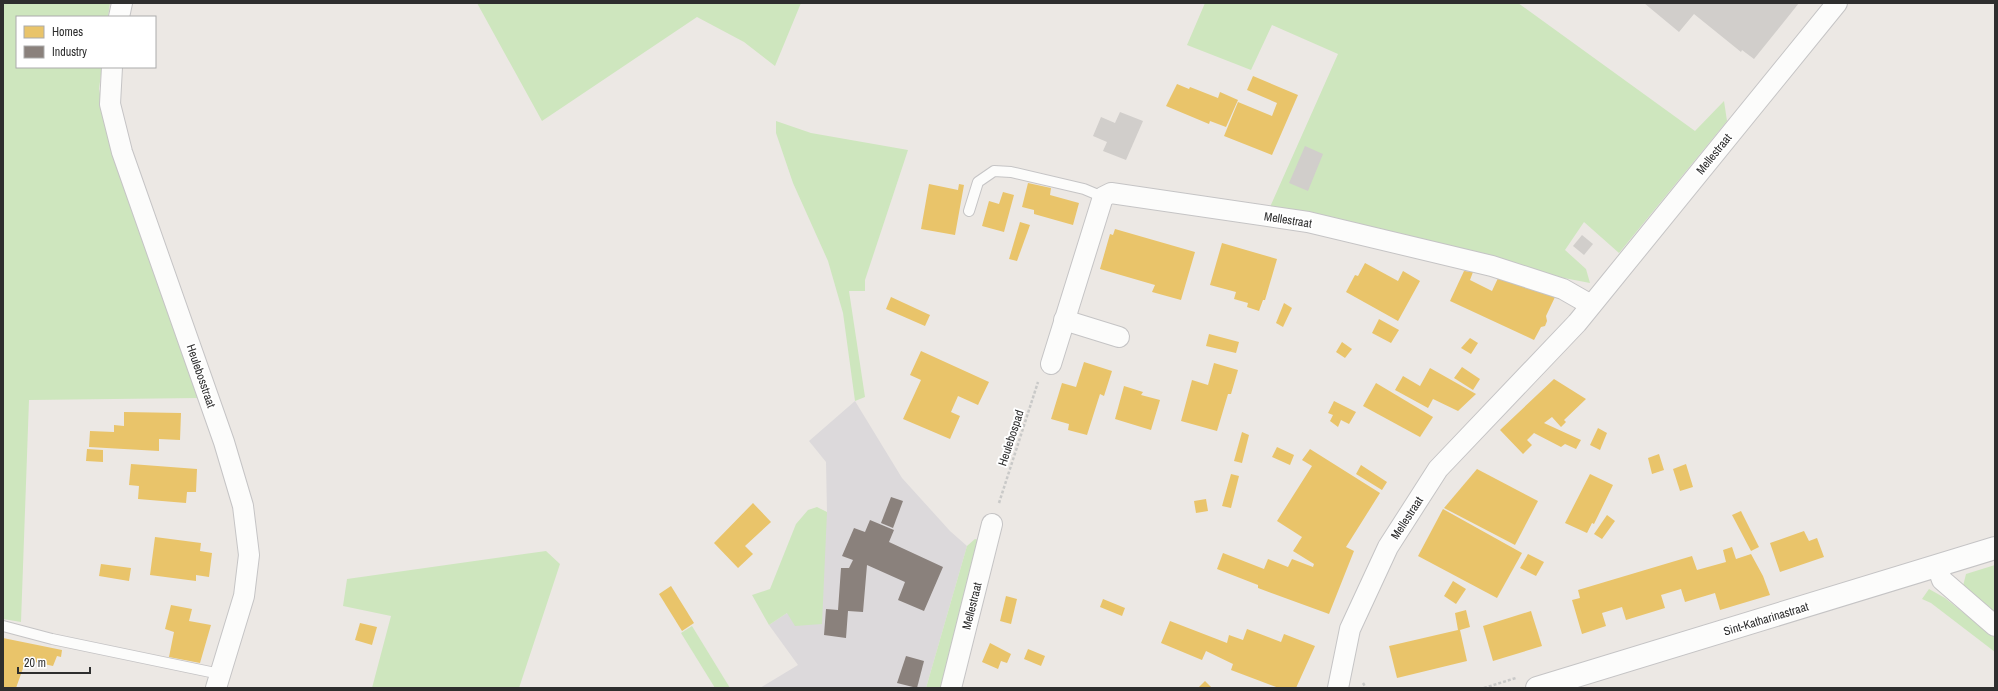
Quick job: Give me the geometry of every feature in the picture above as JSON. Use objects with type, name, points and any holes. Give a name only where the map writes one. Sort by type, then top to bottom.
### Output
[{"type":"street","points":[[119,16],[122,3]]},
{"type":"street","name":"Mellestraat","points":[[1338,688],[1350,629],[1388,547],[1438,468],[1578,323],[1836,3]]},
{"type":"street","name":"Heulebosstraat","points":[[112,68],[110,104],[122,152],[224,442],[243,506],[249,555],[244,596],[218,681]]},
{"type":"street","name":"Mellestraat","points":[[1103,197],[1111,193],[1308,222],[1492,266],[1563,288],[1591,306]]},
{"type":"street","points":[[1051,364],[1103,197]]},
{"type":"street","points":[[1064,320],[1119,337]]},
{"type":"street","name":"Mellestraat","points":[[951,688],[992,524]]},
{"type":"street","name":"Sint-Katharinastraat","points":[[1537,688],[1995,548]]},
{"type":"street","points":[[1937,566],[1942,580],[1995,626]]},
{"type":"lane","points":[[969,211],[978,182],[994,171],[1011,172],[1084,188],[1103,197]]},
{"type":"lane","points":[[3,626],[218,681]]},
{"type":"path","name":"Heulebospad","points":[[992,524],[1043,367],[1051,364]]},
{"type":"shaded area","points":[[855,401],[902,478],[950,531],[967,546],[926,688],[760,688],[798,665],[769,625],[787,613],[827,512],[826,462],[809,441]]},
{"type":"green space","points":[[3,3],[110,3],[108,16],[16,16],[16,68],[102,68],[99,89],[103,109],[199,398],[29,400],[21,622],[3,619]]},
{"type":"green space","points":[[477,3],[801,3],[775,66],[744,42],[697,17],[542,121]]},
{"type":"green space","points":[[1205,3],[1518,3],[1695,131],[1724,101],[1727,121],[1619,253],[1584,222],[1565,250],[1586,269],[1590,283],[1543,274],[1506,260],[1270,207],[1338,54],[1272,25],[1251,70],[1187,45]]},
{"type":"green space","points":[[776,121],[811,133],[908,150],[865,280],[865,291],[849,291],[865,397],[855,401],[843,313],[828,261],[793,183],[776,133]]},
{"type":"green space","points":[[817,507],[827,512],[822,624],[795,626],[787,613],[769,625],[752,595],[770,589],[796,524],[808,510]]},
{"type":"green space","points":[[975,539],[986,542],[942,688],[926,688],[967,546]]},
{"type":"green space","points":[[546,551],[560,564],[519,688],[372,688],[391,616],[343,606],[347,579]]},
{"type":"green space","points":[[1995,565],[1995,613],[1963,586],[1966,574]]},
{"type":"green space","points":[[1929,589],[1945,598],[1995,638],[1995,652],[1931,603],[1922,599]]},
{"type":"green space","points":[[692,626],[730,688],[715,688],[681,633]]},
{"type":"building: Homes","points":[[1253,76],[1298,95],[1272,155],[1224,136],[1238,102],[1272,116],[1277,103],[1247,90]]},
{"type":"building: Homes","points":[[1177,84],[1189,89],[1190,87],[1218,98],[1220,92],[1238,100],[1226,127],[1210,121],[1209,124],[1166,106]]},
{"type":"building: Homes","points":[[1028,183],[1051,188],[1050,195],[1079,203],[1073,225],[1034,214],[1034,210],[1022,207]]},
{"type":"building: Homes","points":[[929,184],[958,190],[959,184],[964,185],[955,235],[921,229]]},
{"type":"building: Homes","points":[[1003,192],[1014,195],[1004,232],[982,226],[989,201],[999,204]]},
{"type":"building: Homes","points":[[1020,222],[1030,225],[1017,261],[1009,259]]},
{"type":"building: Homes","points":[[1115,229],[1195,252],[1181,300],[1152,292],[1155,285],[1100,269],[1110,234],[1113,235]]},
{"type":"building: Homes","points":[[1222,243],[1277,259],[1265,300],[1263,300],[1259,311],[1247,307],[1248,303],[1234,299],[1236,292],[1210,285]]},
{"type":"building: Homes","points":[[1365,263],[1398,281],[1403,271],[1420,281],[1398,321],[1346,292],[1355,275],[1358,276]]},
{"type":"building: Homes","points":[[1464,271],[1473,272],[1470,280],[1492,291],[1499,276],[1541,290],[1555,297],[1546,316],[1547,321],[1545,326],[1541,327],[1534,340],[1450,301]]},
{"type":"building: Homes","points":[[891,297],[930,315],[925,326],[886,309]]},
{"type":"building: Homes","points":[[1284,303],[1292,308],[1283,327],[1276,323]]},
{"type":"building: Homes","points":[[1379,319],[1399,330],[1391,343],[1372,333]]},
{"type":"building: Homes","points":[[1209,334],[1239,342],[1236,353],[1206,346]]},
{"type":"building: Homes","points":[[1470,338],[1478,343],[1471,354],[1461,348]]},
{"type":"building: Homes","points":[[1342,342],[1352,349],[1345,358],[1336,352]]},
{"type":"building: Homes","points":[[921,351],[989,382],[978,405],[958,396],[951,412],[960,416],[950,439],[903,419],[921,380],[910,375]]},
{"type":"building: Homes","points":[[1084,362],[1112,371],[1104,396],[1100,394],[1087,435],[1068,430],[1069,424],[1051,419],[1062,383],[1076,387]]},
{"type":"building: Homes","points":[[1214,363],[1238,370],[1231,394],[1228,394],[1217,431],[1181,421],[1192,380],[1208,385]]},
{"type":"building: Homes","points":[[1462,367],[1480,379],[1473,390],[1454,378]]},
{"type":"building: Homes","points":[[1430,368],[1476,394],[1458,411],[1433,399],[1428,408],[1395,390],[1403,376],[1420,386]]},
{"type":"building: Homes","points":[[1554,379],[1586,399],[1564,420],[1566,422],[1561,427],[1552,417],[1544,423],[1581,440],[1576,449],[1565,444],[1561,447],[1534,433],[1527,440],[1532,445],[1523,454],[1500,430]]},
{"type":"building: Homes","points":[[1376,383],[1433,417],[1420,437],[1363,406]]},
{"type":"building: Homes","points":[[1124,386],[1143,392],[1141,395],[1160,400],[1151,430],[1115,419]]},
{"type":"building: Homes","points":[[1334,401],[1356,412],[1349,424],[1341,420],[1338,427],[1330,421],[1333,415],[1328,413]]},
{"type":"building: Homes","points":[[124,412],[181,413],[180,440],[159,439],[159,451],[89,447],[90,431],[114,432],[114,425],[124,426]]},
{"type":"building: Homes","points":[[1598,428],[1607,433],[1600,450],[1590,445]]},
{"type":"building: Homes","points":[[1242,432],[1249,435],[1242,463],[1234,461]]},
{"type":"building: Homes","points":[[1277,447],[1294,455],[1290,465],[1272,457]]},
{"type":"building: Homes","points":[[87,449],[103,450],[103,462],[86,461]]},
{"type":"building: Homes","points":[[1310,449],[1380,493],[1346,547],[1354,551],[1329,614],[1258,588],[1258,585],[1217,569],[1223,553],[1264,569],[1268,559],[1288,567],[1292,559],[1313,567],[1314,564],[1293,551],[1302,537],[1277,521],[1312,466],[1302,460]]},
{"type":"building: Homes","points":[[1659,454],[1664,470],[1652,474],[1648,458]]},
{"type":"building: Homes","points":[[131,464],[197,469],[196,492],[187,492],[186,503],[138,499],[139,486],[129,485]]},
{"type":"building: Homes","points":[[1686,464],[1693,487],[1680,491],[1673,469]]},
{"type":"building: Homes","points":[[1361,465],[1387,482],[1382,490],[1356,474]]},
{"type":"building: Homes","points":[[1477,469],[1538,501],[1515,545],[1444,508]]},
{"type":"building: Homes","points":[[1231,474],[1239,476],[1231,508],[1222,506]]},
{"type":"building: Homes","points":[[1590,474],[1613,485],[1594,524],[1592,523],[1587,533],[1565,523]]},
{"type":"building: Homes","points":[[1206,499],[1208,511],[1196,513],[1194,501]]},
{"type":"building: Homes","points":[[753,503],[771,522],[745,546],[753,554],[738,568],[714,543]]},
{"type":"building: Homes","points":[[1443,509],[1522,553],[1497,598],[1418,556]]},
{"type":"building: Homes","points":[[1741,511],[1759,547],[1751,551],[1732,515]]},
{"type":"building: Homes","points":[[1607,515],[1615,521],[1602,539],[1594,534]]},
{"type":"building: Homes","points":[[1804,531],[1809,541],[1817,538],[1824,557],[1780,572],[1770,543]]},
{"type":"building: Homes","points":[[155,537],[201,543],[200,551],[212,553],[209,577],[196,575],[196,581],[150,575]]},
{"type":"building: Homes","points":[[1732,547],[1736,559],[1751,554],[1763,576],[1770,595],[1720,610],[1715,593],[1685,602],[1681,589],[1661,595],[1665,608],[1626,620],[1622,607],[1602,613],[1606,626],[1582,634],[1572,600],[1580,598],[1578,590],[1692,556],[1697,570],[1726,562],[1723,550]]},
{"type":"building: Homes","points":[[1528,554],[1544,562],[1536,576],[1520,568]]},
{"type":"building: Homes","points":[[101,564],[131,568],[129,581],[99,576]]},
{"type":"building: Homes","points":[[1453,581],[1466,589],[1456,604],[1444,596]]},
{"type":"building: Homes","points":[[671,586],[694,623],[682,631],[659,594]]},
{"type":"building: Homes","points":[[1006,596],[1017,599],[1011,624],[1000,621]]},
{"type":"building: Homes","points":[[1103,599],[1125,608],[1122,616],[1100,607]]},
{"type":"building: Homes","points":[[171,605],[192,609],[189,621],[211,625],[200,663],[169,657],[174,632],[165,629]]},
{"type":"building: Homes","points":[[1466,610],[1470,627],[1460,630],[1467,661],[1397,678],[1389,646],[1458,630],[1455,613]]},
{"type":"building: Homes","points":[[1531,611],[1542,646],[1493,661],[1483,626]]},
{"type":"building: Homes","points":[[1170,621],[1227,643],[1229,635],[1243,640],[1247,629],[1281,642],[1284,634],[1315,646],[1296,688],[1279,688],[1231,670],[1233,664],[1206,651],[1202,660],[1161,643]]},
{"type":"building: Homes","points":[[360,623],[377,627],[372,645],[355,640]]},
{"type":"building: Homes","points":[[3,638],[62,650],[61,657],[57,656],[53,666],[26,660],[16,688],[3,688]]},
{"type":"building: Homes","points":[[990,643],[1011,654],[1007,663],[1001,661],[998,669],[982,662]]},
{"type":"building: Homes","points":[[1028,649],[1045,656],[1041,666],[1024,659]]},
{"type":"building: Homes","points":[[1205,681],[1212,688],[1198,688]]},
{"type":"building: Industry","points":[[891,497],[903,501],[893,528],[881,523]]},
{"type":"building: Industry","points":[[870,520],[894,530],[889,542],[943,567],[924,611],[898,600],[905,582],[867,565],[863,612],[848,611],[846,638],[824,635],[826,609],[838,610],[841,568],[849,568],[853,560],[842,556],[854,528],[865,532]]},
{"type":"building: Industry","points":[[906,656],[924,661],[917,688],[897,683]]},
{"type":"building: Other","points":[[1644,3],[1799,3],[1754,59],[1742,50],[1741,52],[1694,14],[1679,32]]},
{"type":"building: Other","points":[[1120,112],[1143,121],[1126,160],[1103,151],[1107,142],[1093,136],[1101,117],[1115,123]]},
{"type":"building: Other","points":[[1305,146],[1323,154],[1308,191],[1289,183]]},
{"type":"building: Other","points":[[1582,235],[1593,244],[1584,255],[1573,246]]}]
